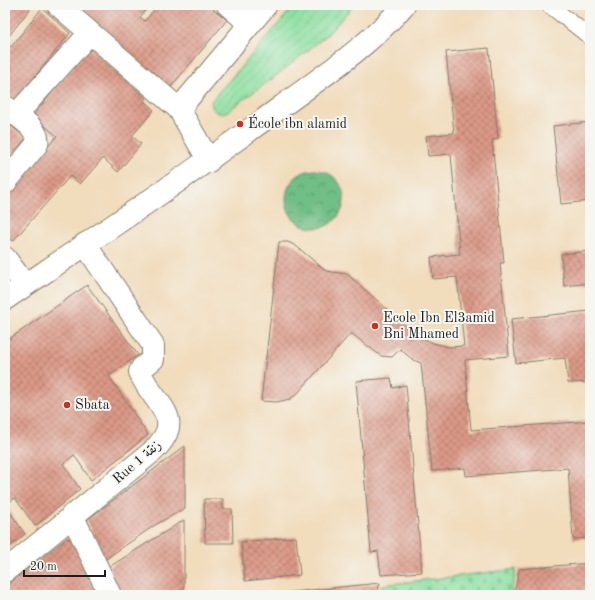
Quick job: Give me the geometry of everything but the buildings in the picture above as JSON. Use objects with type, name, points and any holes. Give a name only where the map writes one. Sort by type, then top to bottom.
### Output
[{"type":"street","points":[[58,5],[179,109],[209,161]]},
{"type":"street","points":[[228,5],[250,24]]},
{"type":"street","points":[[179,109],[266,5]]},
{"type":"street","points":[[5,299],[209,161],[352,54],[384,27],[401,6]]},
{"type":"street","points":[[5,183],[38,144],[35,132],[11,110],[90,34]]},
{"type":"street","name":"Rue 1 زنقة","points":[[5,571],[72,515],[154,451],[163,442],[168,432],[169,421],[166,410],[146,385],[140,372],[142,368],[153,359],[153,345],[85,244]]},
{"type":"street","points":[[5,258],[25,285]]},
{"type":"street","points":[[72,515],[110,595]]},
{"type":"lane","points":[[549,5],[590,37]]},
{"type":"green space","points":[[295,5],[354,5],[328,34],[276,76],[226,112],[220,113],[215,111],[212,107],[211,101]]},
{"type":"green space","points":[[309,170],[321,170],[336,178],[344,193],[344,205],[336,220],[321,228],[309,228],[294,220],[286,205],[286,193],[294,178]]},
{"type":"green space","points":[[516,569],[511,595],[378,595],[382,585]]},
{"type":"place","name":"École ibn alamid","points":[[240,124]]},
{"type":"place","name":"Ecole Ibn El3amid Bni Mhamed","points":[[375,326]]},
{"type":"place","name":"Sbata","points":[[67,405]]}]
